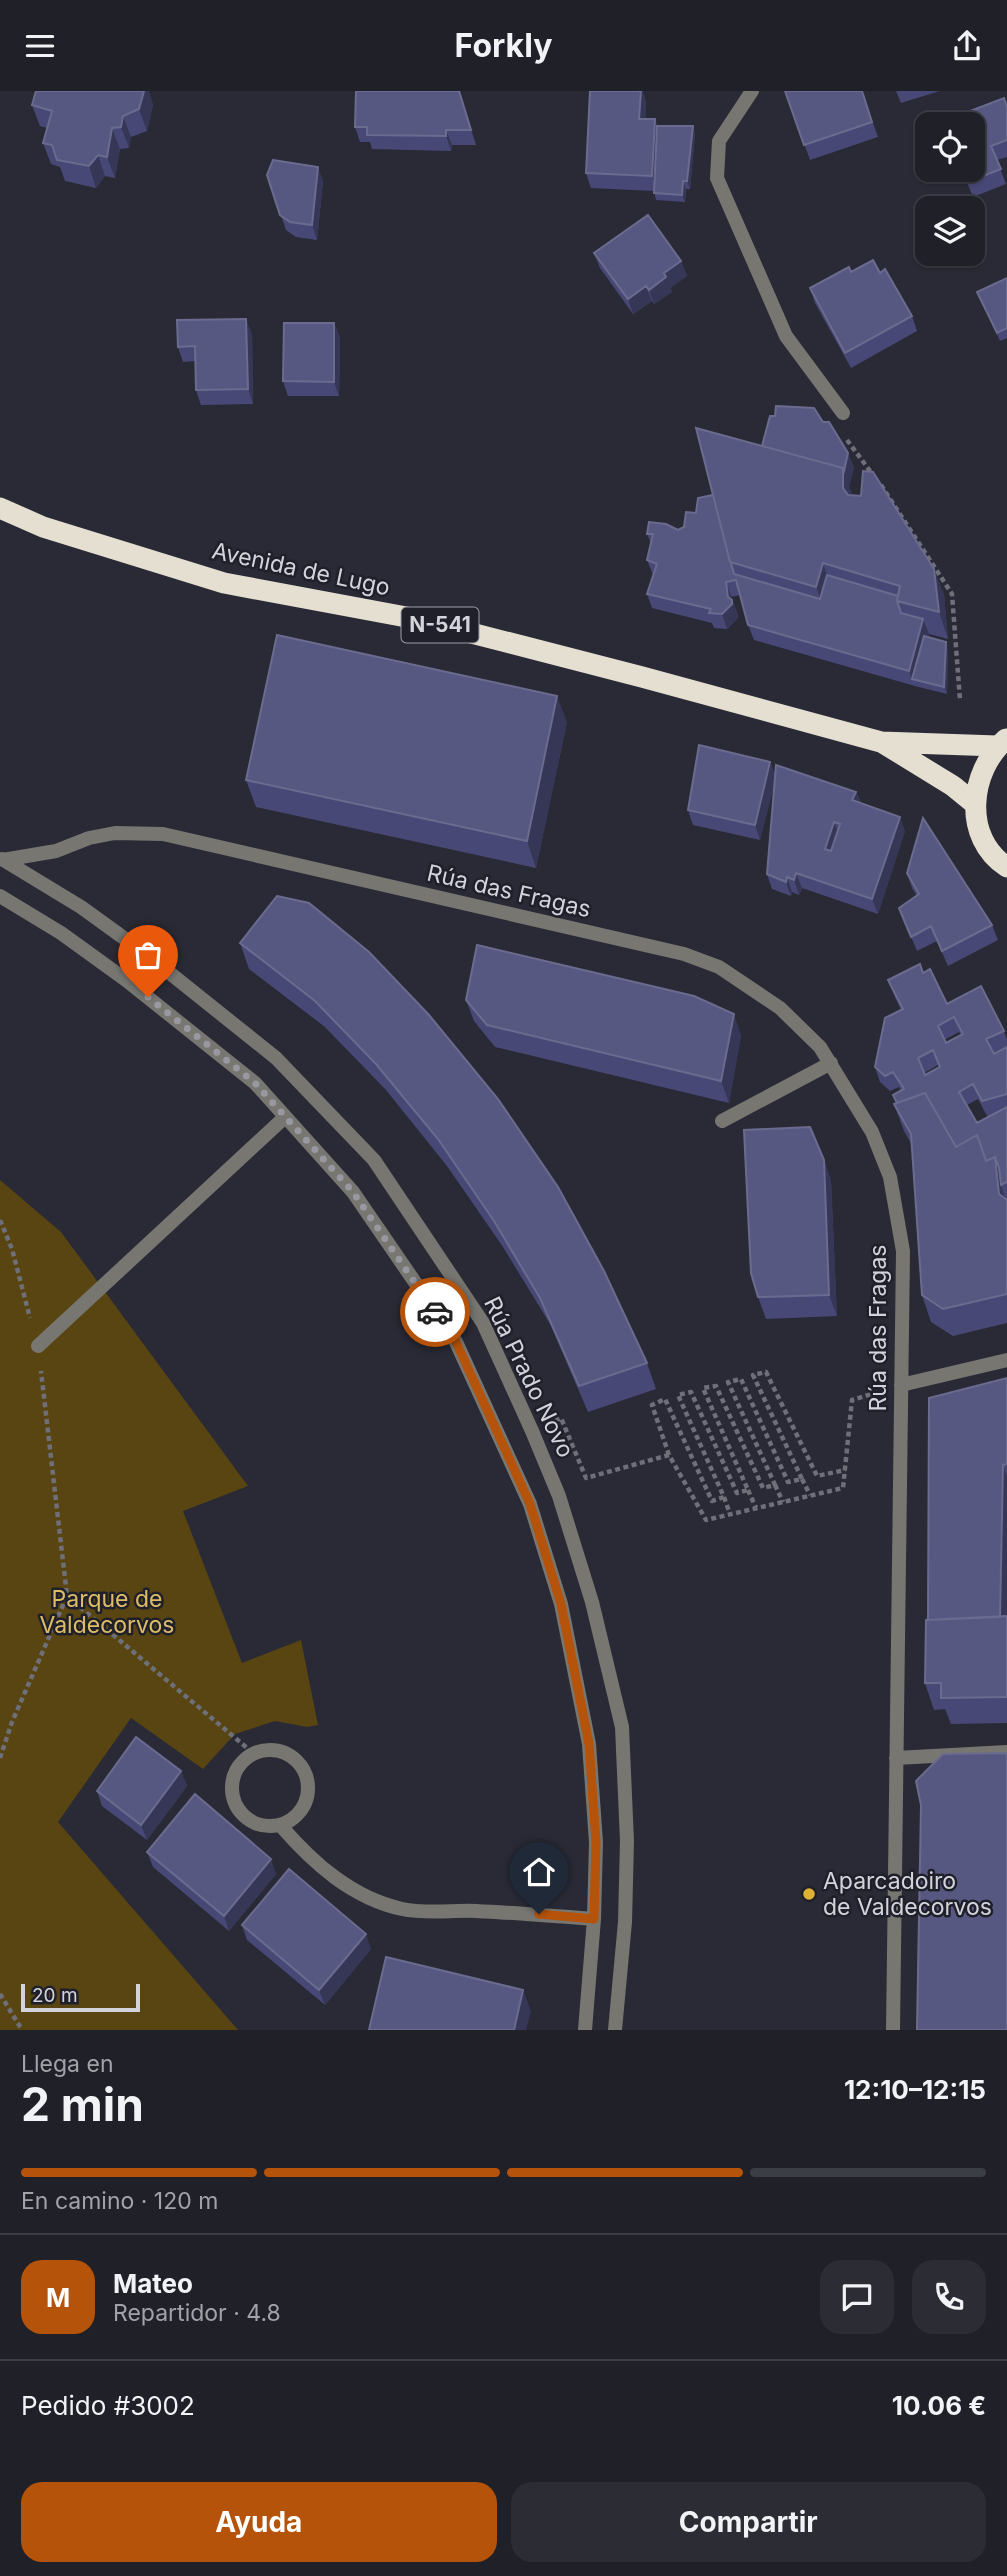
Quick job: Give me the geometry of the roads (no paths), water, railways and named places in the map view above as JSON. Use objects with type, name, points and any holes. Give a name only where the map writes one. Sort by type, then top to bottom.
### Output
[{"type":"highway","name":"Avenida de Lugo","points":[[0,508],[43,527],[224,583],[417,619],[881,742],[1002,742]]},
{"type":"highway","name":"Avenida de Lugo","points":[[881,742],[953,786],[975,804]]},
{"type":"highway","name":"N-541","points":[[1002,742],[981,773],[975,804],[978,824],[986,845],[1007,867]]},
{"type":"street","points":[[752,91],[719,141],[717,178],[786,336],[843,414]]},
{"type":"street","name":"Rúa das Fragas","points":[[2,859],[56,851],[89,838],[115,833],[163,834],[684,954],[719,967],[780,1008],[820,1047],[872,1132],[890,1177],[903,1251],[892,2030]]},
{"type":"street","name":"Rúa Prado Novo","points":[[2,859],[81,907],[135,946],[276,1059],[374,1160],[483,1323],[559,1496],[592,1602],[622,1727],[627,1841],[625,1922],[615,2030]]},
{"type":"street","points":[[0,896],[61,933],[126,979],[255,1083],[353,1192],[456,1342],[530,1504],[561,1604],[589,1744],[596,1842],[594,1919],[585,2030]]},
{"type":"street","points":[[722,1121],[831,1063]]},
{"type":"street","points":[[38,1346],[285,1117]]},
{"type":"street","points":[[901,1385],[1007,1360]]},
{"type":"street","points":[[281,1826],[302,1811],[308,1797],[306,1773],[298,1762],[282,1751],[253,1753],[239,1763],[232,1782],[234,1803],[242,1815],[259,1826],[281,1826],[304,1853],[339,1882],[370,1898],[403,1909],[594,1919]]},
{"type":"street","points":[[897,1758],[1007,1752]]},
{"type":"place","name":"Aparcadoiro de Valdecorvos","points":[[809,1894]]},
{"type":"park label","name":"Parque de Valdecorvos","points":[[107,1612]]}]
